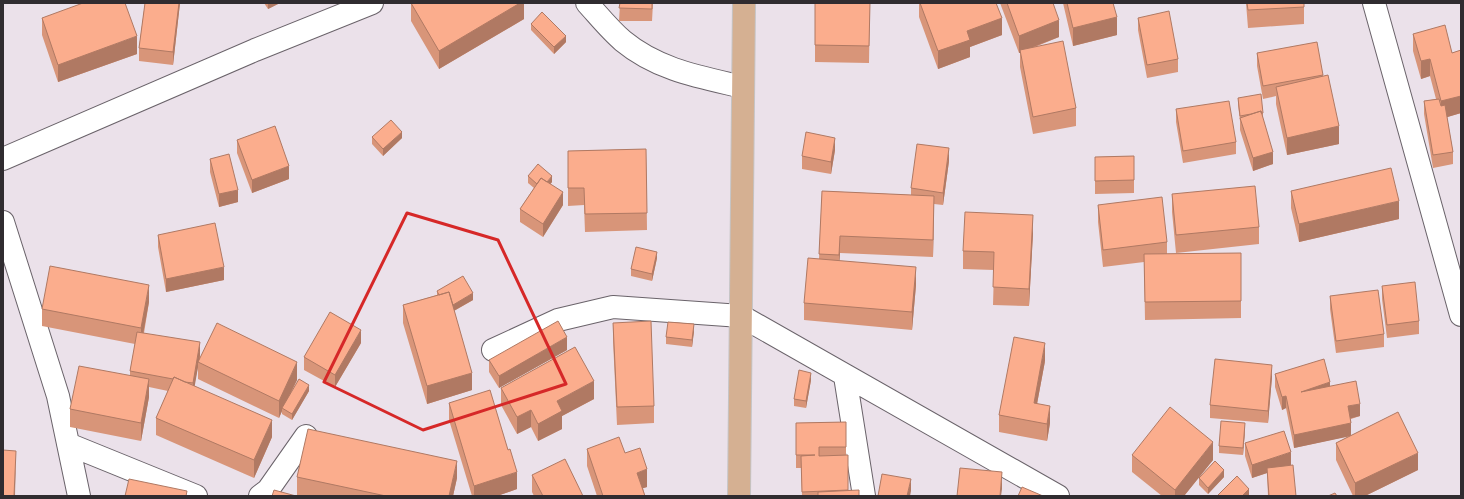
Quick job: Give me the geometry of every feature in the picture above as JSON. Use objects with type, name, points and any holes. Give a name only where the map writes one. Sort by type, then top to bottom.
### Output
[{"type":"main road","points":[[739,496],[744,3]]},
{"type":"street","points":[[3,159],[255,50],[372,3]]},
{"type":"street","points":[[587,3],[622,40],[648,58],[679,72],[743,87]]},
{"type":"street","points":[[1374,3],[1461,315]]},
{"type":"street","points":[[3,222],[58,396],[79,496]]},
{"type":"street","points":[[492,350],[558,320],[612,307],[741,316],[1058,496]]},
{"type":"street","points":[[845,376],[864,496]]},
{"type":"street","points":[[260,496],[268,490],[306,436]]},
{"type":"street","points":[[68,444],[196,496]]},
{"type":"highlighted area","points":[[407,213],[498,240],[566,384],[423,430],[324,382]]},
{"type":"building","points":[[83,3],[125,3],[137,36],[58,65],[42,18]]},
{"type":"building","points":[[145,3],[179,3],[173,52],[139,48]]},
{"type":"building","points":[[411,3],[520,3],[439,51]]},
{"type":"building","points":[[620,3],[652,3],[652,9],[619,8]]},
{"type":"building","points":[[815,3],[870,3],[869,46],[815,45]]},
{"type":"building","points":[[920,3],[996,3],[1002,18],[967,31],[970,40],[938,51]]},
{"type":"building","points":[[1007,3],[1053,3],[1059,20],[1019,36]]},
{"type":"building","points":[[1067,3],[1113,3],[1117,17],[1073,28]]},
{"type":"building","points":[[1247,3],[1304,3],[1304,7],[1248,10]]},
{"type":"building","points":[[1169,11],[1178,59],[1147,65],[1138,18]]},
{"type":"building","points":[[542,12],[566,36],[554,47],[531,24]]},
{"type":"building","points":[[1445,25],[1452,53],[1461,50],[1461,96],[1441,101],[1430,59],[1421,61],[1413,34]]},
{"type":"building","points":[[1063,41],[1076,108],[1033,117],[1020,50]]},
{"type":"building","points":[[1317,42],[1323,75],[1263,86],[1257,53]]},
{"type":"building","points":[[1328,75],[1339,126],[1287,138],[1276,87]]},
{"type":"building","points":[[1261,94],[1263,113],[1261,113],[1261,111],[1240,116],[1238,98]]},
{"type":"building","points":[[1439,99],[1441,106],[1445,105],[1453,152],[1433,155],[1424,101]]},
{"type":"building","points":[[1229,101],[1236,142],[1183,151],[1176,109]]},
{"type":"building","points":[[1261,111],[1273,152],[1253,158],[1240,118]]},
{"type":"building","points":[[391,120],[402,132],[383,149],[372,137]]},
{"type":"building","points":[[275,126],[289,166],[252,180],[237,140]]},
{"type":"building","points":[[806,132],[835,138],[831,162],[802,156]]},
{"type":"building","points":[[917,144],[949,148],[943,193],[911,188]]},
{"type":"building","points":[[646,149],[647,213],[585,214],[584,188],[568,188],[568,151]]},
{"type":"building","points":[[229,154],[238,190],[219,194],[210,159]]},
{"type":"building","points":[[1134,156],[1134,180],[1095,181],[1095,157]]},
{"type":"building","points":[[538,164],[552,176],[547,182],[541,178],[537,184],[528,176]]},
{"type":"building","points":[[1391,168],[1399,201],[1299,224],[1291,191]]},
{"type":"building","points":[[541,178],[563,192],[543,224],[520,209]]},
{"type":"building","points":[[1255,186],[1259,227],[1176,235],[1172,194]]},
{"type":"building","points":[[822,191],[934,196],[933,240],[840,236],[839,255],[819,254]]},
{"type":"building","points":[[1162,197],[1167,242],[1103,250],[1098,205]]},
{"type":"building","points":[[965,212],[1033,215],[1029,289],[993,287],[994,252],[963,251]]},
{"type":"building","points":[[215,223],[224,267],[166,279],[158,235]]},
{"type":"building","points":[[636,247],[657,252],[652,274],[631,269]]},
{"type":"building","points":[[1241,253],[1241,301],[1145,302],[1144,254]]},
{"type":"building","points":[[808,258],[916,267],[912,312],[804,303]]},
{"type":"building","points":[[50,266],[149,285],[141,328],[42,309]]},
{"type":"building","points":[[463,276],[473,293],[453,305],[449,292],[439,295],[437,291]]},
{"type":"building","points":[[1415,282],[1419,321],[1387,325],[1382,286]]},
{"type":"building","points":[[1378,290],[1384,334],[1336,341],[1330,296]]},
{"type":"building","points":[[449,292],[472,373],[427,386],[403,305]]},
{"type":"building","points":[[330,312],[361,330],[335,375],[304,357]]},
{"type":"building","points":[[558,321],[567,337],[499,376],[489,360]]},
{"type":"building","points":[[651,321],[654,406],[617,407],[613,323]]},
{"type":"building","points":[[668,322],[694,324],[692,340],[666,337]]},
{"type":"building","points":[[217,323],[297,362],[279,401],[198,362]]},
{"type":"building","points":[[137,332],[200,342],[193,383],[185,382],[174,377],[173,379],[130,371]]},
{"type":"building","points":[[1014,337],[1045,343],[1034,403],[1050,406],[1047,424],[999,415]]},
{"type":"building","points":[[575,347],[594,381],[557,401],[562,411],[538,424],[531,410],[517,417],[501,388]]},
{"type":"building","points":[[1215,359],[1272,365],[1268,411],[1210,405]]},
{"type":"building","points":[[1324,359],[1330,382],[1301,392],[1356,381],[1360,404],[1348,406],[1351,423],[1294,435],[1286,396],[1282,397],[1275,374]]},
{"type":"building","points":[[79,366],[149,379],[141,423],[70,409]]},
{"type":"building","points":[[799,370],[811,373],[806,401],[794,399]]},
{"type":"building","points":[[174,377],[272,420],[254,460],[156,418]]},
{"type":"building","points":[[299,379],[309,385],[292,414],[282,408]]},
{"type":"building","points":[[490,390],[508,450],[510,449],[517,472],[474,486],[449,403]]},
{"type":"building","points":[[1170,407],[1213,442],[1175,490],[1132,455]]},
{"type":"building","points":[[1398,412],[1418,453],[1355,483],[1336,443]]},
{"type":"building","points":[[1221,421],[1245,423],[1243,448],[1219,446]]},
{"type":"building","points":[[846,422],[846,447],[819,447],[819,456],[848,455],[848,490],[802,492],[801,456],[815,455],[796,455],[796,423]]},
{"type":"building","points":[[308,429],[457,461],[449,496],[386,496],[297,477]]},
{"type":"building","points":[[1284,431],[1291,452],[1252,465],[1245,443]]},
{"type":"building","points":[[619,437],[625,453],[640,448],[647,469],[637,473],[645,496],[603,496],[587,449]]},
{"type":"building","points":[[3,450],[16,451],[14,496],[3,496]]},
{"type":"building","points":[[565,459],[583,496],[543,496],[532,475]]},
{"type":"building","points":[[1215,461],[1224,470],[1208,488],[1199,478]]},
{"type":"building","points":[[1293,465],[1296,496],[1269,496],[1267,468]]},
{"type":"building","points":[[960,468],[1002,472],[1000,496],[957,496]]},
{"type":"building","points":[[882,474],[911,479],[907,496],[878,496]]},
{"type":"building","points":[[1237,476],[1249,489],[1242,496],[1217,496]]},
{"type":"building","points":[[129,479],[187,491],[186,496],[125,496]]},
{"type":"building","points":[[1022,487],[1043,496],[1018,496]]},
{"type":"building","points":[[274,490],[296,496],[272,496]]},
{"type":"building","points":[[859,490],[859,496],[818,496],[818,492]]},
{"type":"building","points":[[1335,493],[1337,496],[1328,496]]}]
